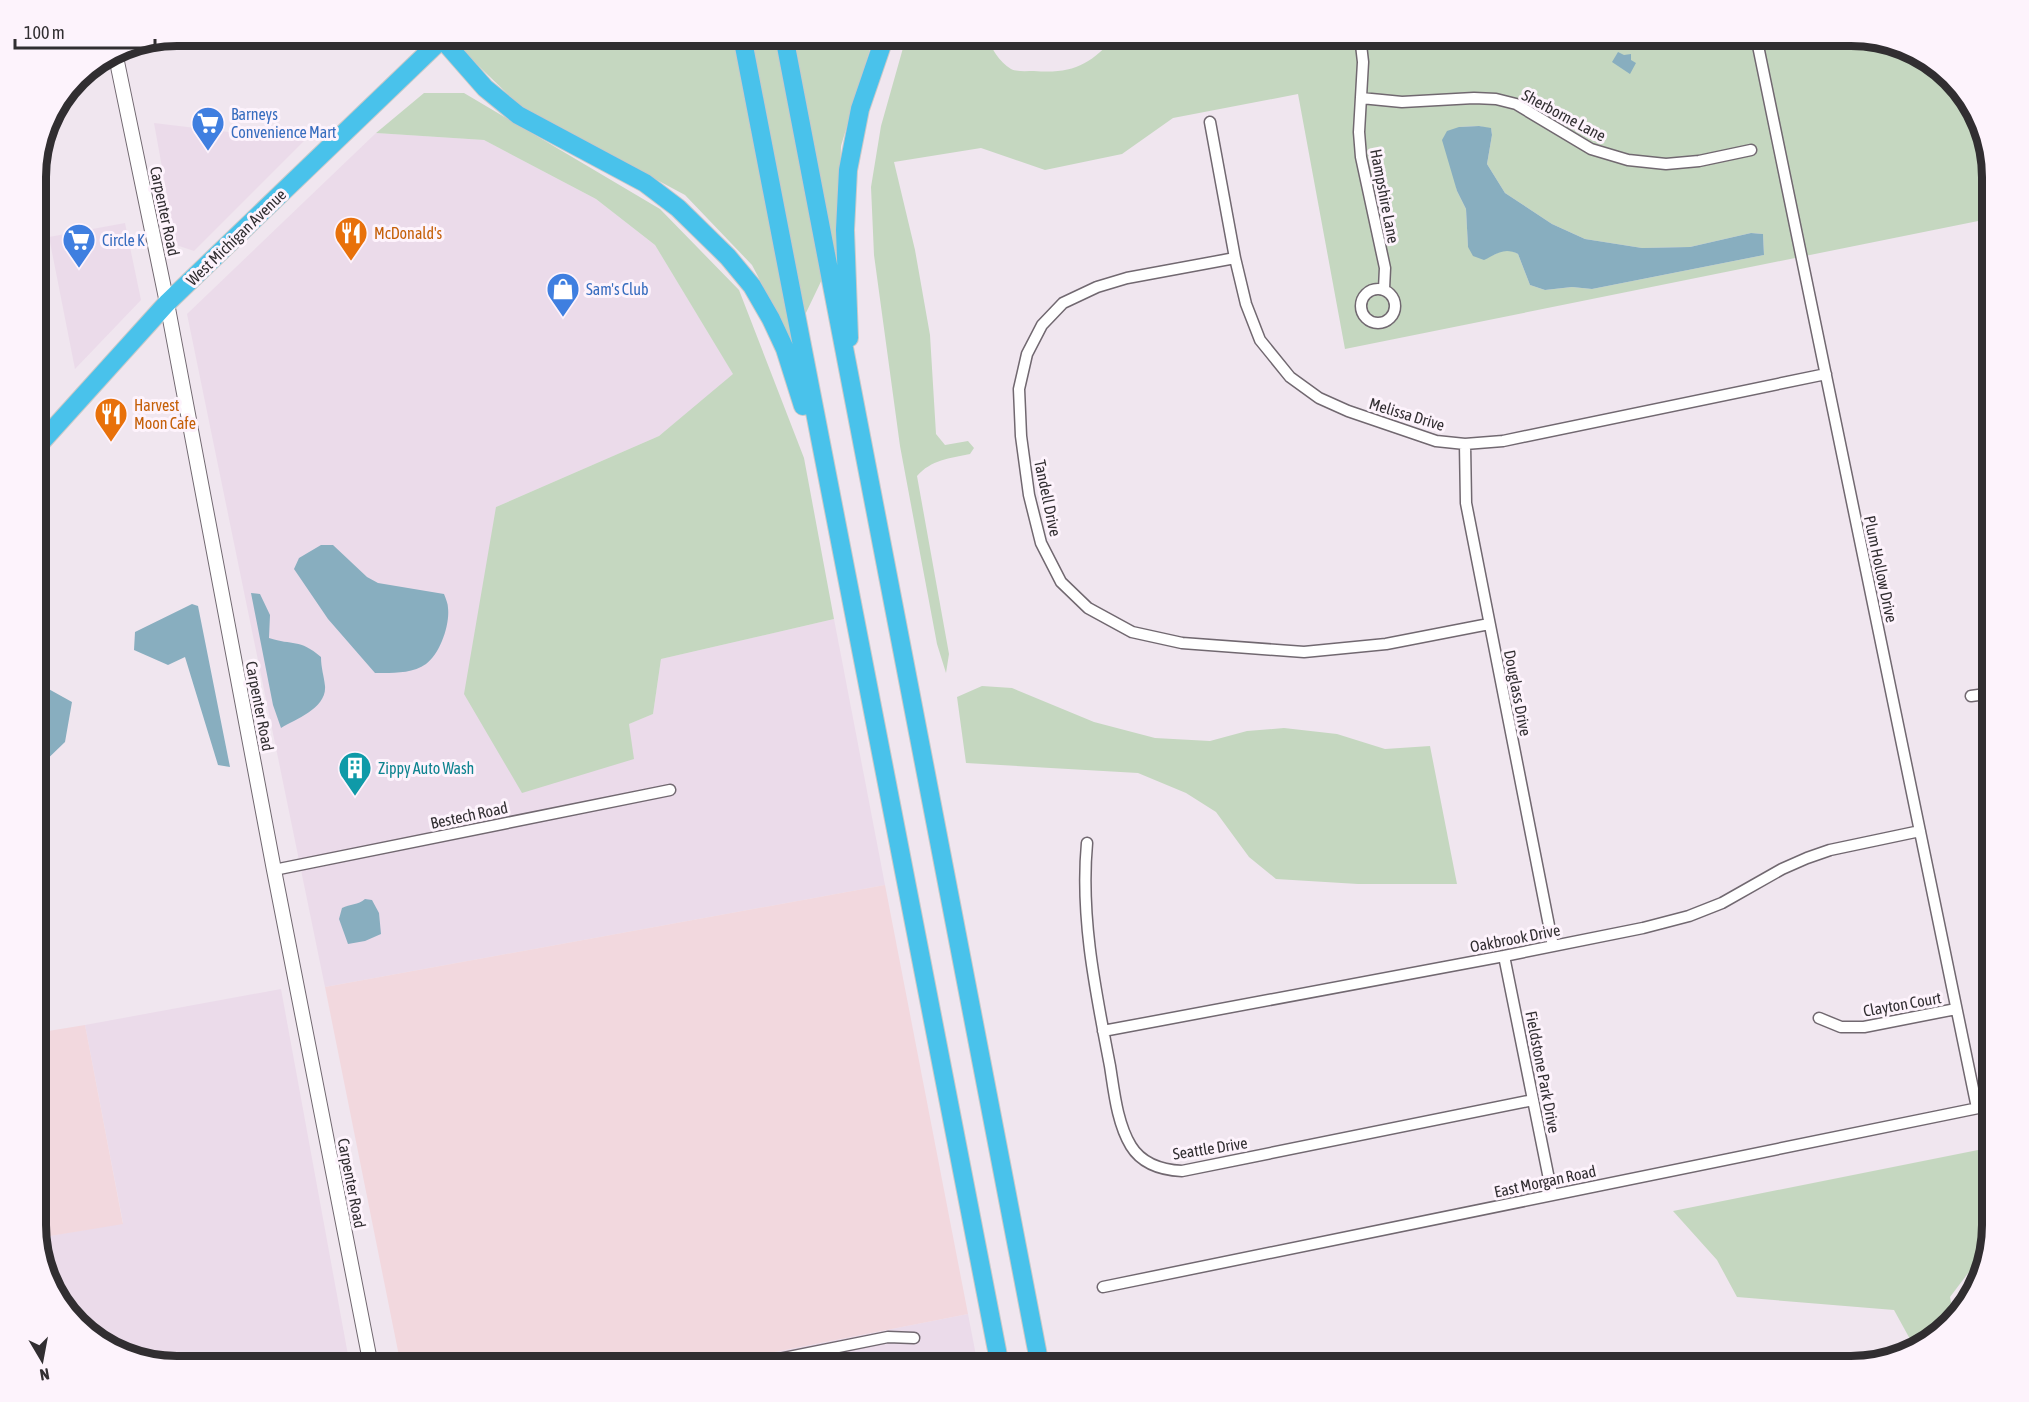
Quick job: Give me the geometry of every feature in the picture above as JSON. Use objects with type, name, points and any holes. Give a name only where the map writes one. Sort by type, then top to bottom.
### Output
[{"type":"highway","name":"West Michigan Avenue","points":[[47,436],[167,303],[435,46]]},
{"type":"highway","points":[[450,46],[485,88],[518,115],[645,183],[678,208],[728,257],[752,286],[785,350],[834,514]]},
{"type":"highway","points":[[744,46],[998,1356]]},
{"type":"highway","points":[[785,46],[1038,1356]]},
{"type":"highway","points":[[851,394],[845,231],[848,170],[860,109],[882,46]]},
{"type":"main road","name":"Carpenter Road","points":[[117,61],[167,303],[369,1356]]},
{"type":"street","name":"Hampshire Lane","points":[[1361,46],[1363,62],[1360,157],[1385,268],[1383,290]]},
{"type":"street","name":"Plum Hollow Drive","points":[[1758,46],[1977,1108]]},
{"type":"street","name":"Sherborne Lane","points":[[1361,98],[1402,102],[1496,99],[1516,104],[1591,149],[1628,160],[1666,164],[1751,150]]},
{"type":"street","name":"Melissa Drive","points":[[1210,123],[1234,258],[1246,304],[1260,340],[1290,377],[1319,398],[1348,411],[1436,441],[1465,444],[1503,441],[1826,374]]},
{"type":"street","name":"Tandell Drive","points":[[1234,258],[1127,278],[1097,287],[1063,303],[1042,325],[1027,354],[1019,389],[1021,436],[1029,495],[1041,543],[1061,582],[1088,608],[1132,632],[1182,643],[1304,652],[1386,644],[1489,624]]},
{"type":"street","name":"Douglass Drive","points":[[1465,444],[1466,503],[1553,946]]},
{"type":"street","points":[[1971,696],[1982,694]]},
{"type":"street","name":"Bestech Road","points":[[274,870],[670,790]]},
{"type":"street","name":"Oakbrook Drive","points":[[1103,1031],[1643,928],[1689,916],[1722,903],[1782,869],[1807,858],[1830,850],[1920,831]]},
{"type":"street","name":"Seattle Drive","points":[[1087,843],[1084,872],[1086,920],[1103,1031],[1120,1116],[1130,1145],[1139,1156],[1152,1165],[1182,1171],[1533,1100]]},
{"type":"street","name":"Fieldstone Park Drive","points":[[1504,956],[1552,1194]]},
{"type":"street","name":"Clayton Court","points":[[1820,1018],[1841,1027],[1864,1027],[1956,1009]]},
{"type":"street","name":"East Morgan Road","points":[[1103,1287],[1982,1107]]},
{"type":"street","points":[[794,1356],[888,1337],[914,1338]]},
{"type":"shaded area","points":[[154,123],[304,141],[194,251],[176,245]]},
{"type":"shaded area","points":[[376,133],[484,140],[596,199],[655,245],[734,375],[659,436],[496,507],[629,724],[653,714],[661,659],[834,619],[885,885],[325,987],[187,314]]},
{"type":"shaded area","points":[[125,223],[141,300],[75,369],[49,237]]},
{"type":"shaded area","points":[[885,885],[968,1314],[754,1356],[399,1356],[325,987]]},
{"type":"shaded area","points":[[281,989],[348,1356],[177,1356],[144,1351],[112,1338],[85,1317],[74,1304],[56,1275],[47,1236],[123,1223],[85,1025]]},
{"type":"shaded area","points":[[85,1025],[123,1224],[47,1236],[47,1031]]},
{"type":"shaded area","points":[[968,1314],[976,1356],[754,1356]]},
{"type":"green space","points":[[464,46],[872,46],[841,146],[838,246],[792,342],[752,265],[685,195],[521,107],[461,49]]},
{"type":"green space","points":[[904,46],[991,46],[999,59],[1011,69],[1048,72],[1080,66],[1107,46],[1852,46],[1902,56],[1938,79],[1955,98],[1973,127],[1978,144],[1982,177],[1982,220],[1345,349],[1298,94],[1173,118],[1122,154],[1045,170],[981,148],[894,162],[915,250],[930,335],[936,434],[945,445],[968,441],[974,448],[970,454],[948,458],[928,466],[917,476],[949,654],[946,673],[937,644],[900,446],[874,255],[871,187],[881,126]],"holes":[[[1479,126],[1491,129],[1487,164],[1505,193],[1552,224],[1585,239],[1642,248],[1690,247],[1751,233],[1763,234],[1764,255],[1592,289],[1572,287],[1545,290],[1530,285],[1518,254],[1506,250],[1494,255],[1468,247],[1466,209],[1455,181],[1459,127]]]},
{"type":"green space","points":[[424,93],[464,93],[660,209],[739,290],[804,458],[834,619],[661,659],[653,714],[629,724],[634,759],[522,793],[464,694],[496,507],[659,436],[733,374],[655,245],[596,199],[484,140],[376,133]]},
{"type":"green space","points":[[982,686],[1012,688],[1094,722],[1155,738],[1210,741],[1247,731],[1284,728],[1337,734],[1385,749],[1430,746],[1457,884],[1358,884],[1276,879],[1249,857],[1216,812],[1186,793],[1138,773],[966,763],[957,697]]},
{"type":"green space","points":[[1982,1149],[1982,1225],[1976,1267],[1972,1268],[1950,1297],[1952,1308],[1950,1311],[1938,1323],[1911,1341],[1894,1310],[1737,1297],[1717,1260],[1673,1211]]},
{"type":"water","points":[[1618,52],[1624,55],[1631,54],[1631,60],[1636,63],[1630,74],[1612,62]]},
{"type":"water","points":[[1459,127],[1491,128],[1487,164],[1505,193],[1552,224],[1585,239],[1642,248],[1690,247],[1751,233],[1763,234],[1764,255],[1592,289],[1572,287],[1545,290],[1530,285],[1518,254],[1505,251],[1484,260],[1473,256],[1468,247],[1466,209],[1457,191],[1442,140],[1447,131]]},
{"type":"water","points":[[321,545],[333,545],[367,577],[378,583],[444,594],[448,615],[443,639],[436,653],[426,664],[408,671],[375,673],[328,619],[294,569],[299,558]]},
{"type":"water","points":[[251,593],[260,594],[270,615],[269,638],[307,647],[321,657],[325,686],[321,701],[309,712],[281,728],[273,705]]},
{"type":"water","points":[[192,604],[198,606],[230,767],[218,765],[185,657],[168,665],[134,650],[135,632]]},
{"type":"water","points":[[47,688],[72,702],[65,742],[47,759]]},
{"type":"water","points":[[365,899],[372,900],[379,913],[381,934],[365,941],[348,944],[339,919],[342,908]]},
{"type":"place","name":"Barneys Convenience Mart","points":[[208,152]]},
{"type":"place","name":"McDonald's","points":[[351,262]]},
{"type":"place","name":"Circle K","points":[[79,269]]},
{"type":"place","name":"Sam's Club","points":[[563,318]]},
{"type":"place","name":"Harvest Moon Cafe","points":[[111,443]]},
{"type":"place","name":"Zippy Auto Wash","points":[[355,797]]}]
